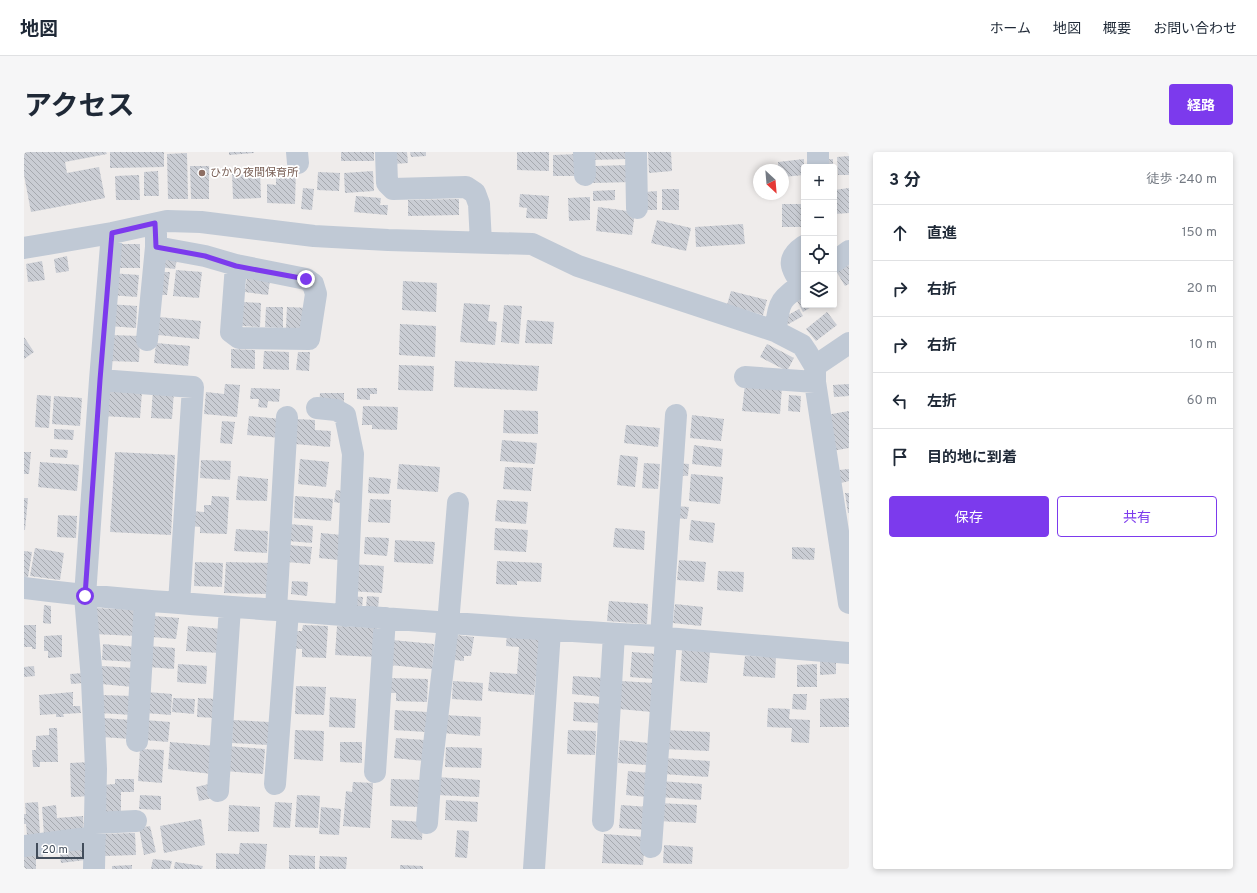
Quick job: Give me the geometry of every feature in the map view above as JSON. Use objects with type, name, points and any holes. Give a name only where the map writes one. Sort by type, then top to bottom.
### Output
[{"type":"street","points":[[386,152],[387,183],[393,189],[466,187],[475,193],[479,204],[481,243]]},
{"type":"street","points":[[584,152],[585,175]]},
{"type":"street","points":[[636,152],[637,208]]},
{"type":"street","points":[[818,152],[818,164]]},
{"type":"street","points":[[24,248],[112,233],[167,221],[201,222],[314,236],[388,240],[532,244],[578,266],[775,331],[802,345],[815,374],[849,603]]},
{"type":"street","points":[[146,340],[156,247],[155,223]]},
{"type":"street","points":[[94,869],[95,754],[92,680],[85,596],[112,233]]},
{"type":"street","points":[[156,247],[205,256],[236,266],[306,279],[312,284],[316,294],[309,339],[239,338],[231,332],[236,266]]},
{"type":"street","points":[[801,248],[796,251],[792,259],[792,269],[801,280]]},
{"type":"street","points":[[837,260],[849,251]]},
{"type":"street","points":[[775,331],[780,304],[785,296],[801,284]]},
{"type":"street","points":[[745,377],[815,374],[849,343]]},
{"type":"street","points":[[100,380],[193,387],[179,603]]},
{"type":"street","points":[[317,408],[336,410],[345,415],[353,454],[346,616]]},
{"type":"street","points":[[651,847],[676,415]]},
{"type":"street","points":[[275,784],[282,611],[287,417]]},
{"type":"street","points":[[427,823],[431,771],[448,624],[458,503]]},
{"type":"street","points":[[24,588],[85,596],[145,601],[385,618],[448,624],[663,637],[849,652]]},
{"type":"street","points":[[137,742],[145,601]]},
{"type":"street","points":[[218,791],[230,607]]},
{"type":"street","points":[[375,773],[385,618]]},
{"type":"street","points":[[534,869],[550,631]]},
{"type":"street","points":[[603,821],[614,634]]},
{"type":"street","points":[[24,846],[136,821]]},
{"type":"building","points":[[24,152],[106,152],[107,154],[65,162],[67,173],[99,167],[105,198],[31,212],[24,175]]},
{"type":"building","points":[[110,152],[164,152],[164,167],[110,168]]},
{"type":"building","points":[[229,152],[254,152],[254,153],[229,155]]},
{"type":"building","points":[[341,152],[374,152],[374,161],[341,161]]},
{"type":"building","points":[[393,152],[407,152],[408,163],[393,164]]},
{"type":"building","points":[[410,152],[426,152],[426,156],[411,157]]},
{"type":"building","points":[[517,152],[549,152],[549,171],[517,170]]},
{"type":"building","points":[[592,152],[627,152],[627,159],[592,160]]},
{"type":"building","points":[[648,152],[671,152],[672,171],[649,173]]},
{"type":"building","points":[[187,153],[188,199],[168,199],[167,154]]},
{"type":"building","points":[[580,154],[580,176],[553,176],[553,155]]},
{"type":"building","points":[[849,156],[849,175],[838,175],[837,157]]},
{"type":"building","points":[[804,159],[804,164],[801,164],[801,175],[789,176],[789,164],[778,164],[778,162]]},
{"type":"building","points":[[833,159],[833,164],[822,164],[821,160]]},
{"type":"building","points":[[631,165],[632,182],[593,183],[593,166]]},
{"type":"building","points":[[190,166],[209,166],[209,199],[191,199]]},
{"type":"building","points":[[276,168],[296,169],[295,204],[267,203],[267,184],[276,185]]},
{"type":"building","points":[[158,171],[159,196],[144,196],[144,172]]},
{"type":"building","points":[[373,171],[374,191],[345,193],[344,173]]},
{"type":"building","points":[[260,172],[261,198],[233,199],[232,173]]},
{"type":"building","points":[[318,172],[340,173],[339,191],[317,190]]},
{"type":"building","points":[[139,175],[140,200],[116,200],[115,176]]},
{"type":"building","points":[[303,188],[314,189],[312,210],[301,209]]},
{"type":"building","points":[[849,188],[849,213],[837,214],[837,190]]},
{"type":"building","points":[[662,189],[679,189],[679,210],[662,210]]},
{"type":"building","points":[[615,190],[615,200],[593,201],[593,191]]},
{"type":"building","points":[[657,191],[657,210],[645,210],[645,192]]},
{"type":"building","points":[[520,194],[549,196],[547,219],[526,218],[527,208],[519,207]]},
{"type":"building","points":[[356,196],[381,198],[380,205],[388,205],[387,215],[354,212]]},
{"type":"building","points":[[590,197],[590,220],[569,221],[568,198]]},
{"type":"building","points":[[459,199],[459,215],[408,216],[408,200]]},
{"type":"building","points":[[782,204],[801,204],[801,227],[782,227]]},
{"type":"building","points":[[598,207],[635,212],[632,235],[596,231]]},
{"type":"building","points":[[657,220],[691,228],[686,251],[651,243]]},
{"type":"building","points":[[743,224],[745,244],[696,247],[695,227]]},
{"type":"building","points":[[114,244],[140,244],[140,268],[114,268]]},
{"type":"building","points":[[67,256],[69,271],[56,273],[54,259]]},
{"type":"building","points":[[161,257],[177,259],[175,269],[160,267]]},
{"type":"building","points":[[42,261],[45,280],[28,282],[26,264]]},
{"type":"building","points":[[849,265],[849,284],[845,286],[837,271]]},
{"type":"building","points":[[176,270],[202,272],[199,298],[173,296]]},
{"type":"building","points":[[163,272],[170,272],[167,295],[161,295]]},
{"type":"building","points":[[110,273],[139,275],[137,297],[109,295]]},
{"type":"building","points":[[247,276],[270,279],[268,295],[245,292]]},
{"type":"building","points":[[403,281],[437,283],[436,312],[402,310]]},
{"type":"building","points":[[731,291],[767,300],[763,315],[727,305]]},
{"type":"building","points":[[801,294],[801,308],[810,308],[803,312],[795,297]]},
{"type":"building","points":[[243,302],[261,303],[260,327],[242,326]]},
{"type":"building","points":[[464,303],[490,305],[488,321],[497,322],[495,345],[460,342]]},
{"type":"building","points":[[109,304],[137,306],[136,328],[108,326]]},
{"type":"building","points":[[504,305],[522,306],[519,344],[501,342]]},
{"type":"building","points":[[266,307],[283,307],[283,328],[265,327]]},
{"type":"building","points":[[287,307],[309,308],[308,330],[286,328]]},
{"type":"building","points":[[799,309],[803,316],[785,326],[781,319]]},
{"type":"building","points":[[827,312],[837,325],[816,341],[806,329]]},
{"type":"building","points":[[159,317],[201,321],[199,339],[158,335]]},
{"type":"building","points":[[527,320],[554,322],[552,344],[525,343]]},
{"type":"building","points":[[400,324],[436,326],[435,357],[399,355]]},
{"type":"building","points":[[110,335],[140,336],[139,362],[109,361]]},
{"type":"building","points":[[24,337],[34,352],[24,359]]},
{"type":"building","points":[[156,343],[190,346],[188,366],[154,363]]},
{"type":"building","points":[[767,344],[794,358],[787,371],[760,357]]},
{"type":"building","points":[[231,349],[255,350],[255,369],[231,368]]},
{"type":"building","points":[[264,351],[289,352],[289,370],[263,369]]},
{"type":"building","points":[[298,352],[310,352],[309,371],[296,370]]},
{"type":"building","points":[[455,361],[539,366],[537,391],[454,387]]},
{"type":"building","points":[[399,365],[434,366],[433,391],[398,390]]},
{"type":"building","points":[[225,384],[240,385],[237,417],[204,414],[206,392],[224,394]]},
{"type":"building","points":[[745,384],[782,387],[780,414],[742,411]]},
{"type":"building","points":[[849,384],[849,396],[834,397],[833,385]]},
{"type":"building","points":[[251,388],[280,389],[279,402],[268,401],[267,408],[258,407],[259,399],[250,399]]},
{"type":"building","points":[[357,388],[377,388],[377,394],[370,394],[370,400],[357,399]]},
{"type":"building","points":[[153,389],[174,391],[172,419],[151,418]]},
{"type":"building","points":[[103,390],[142,392],[140,418],[102,416]]},
{"type":"building","points":[[320,393],[344,393],[344,406],[319,405]]},
{"type":"building","points":[[37,395],[51,396],[49,428],[35,427]]},
{"type":"building","points":[[789,395],[801,396],[800,412],[788,411]]},
{"type":"building","points":[[54,396],[82,398],[80,426],[52,424]]},
{"type":"building","points":[[363,406],[398,407],[397,430],[372,429],[372,425],[362,425]]},
{"type":"building","points":[[504,410],[538,411],[538,434],[503,433]]},
{"type":"building","points":[[849,411],[849,448],[832,451],[826,415]]},
{"type":"building","points":[[692,415],[724,419],[721,441],[690,438]]},
{"type":"building","points":[[249,416],[282,419],[281,438],[247,435]]},
{"type":"building","points":[[297,419],[315,420],[315,430],[331,431],[330,447],[295,444]]},
{"type":"building","points":[[222,421],[235,422],[232,444],[220,443]]},
{"type":"building","points":[[626,425],[660,428],[658,447],[624,443]]},
{"type":"building","points":[[54,429],[74,430],[73,440],[54,439]]},
{"type":"building","points":[[502,440],[537,443],[535,464],[500,461]]},
{"type":"building","points":[[694,445],[723,449],[721,467],[692,464]]},
{"type":"building","points":[[50,449],[68,450],[67,458],[50,457]]},
{"type":"building","points":[[24,452],[31,452],[29,474],[24,474]]},
{"type":"building","points":[[115,452],[175,455],[171,535],[110,532]]},
{"type":"building","points":[[620,455],[638,457],[635,487],[617,485]]},
{"type":"building","points":[[300,459],[329,462],[326,487],[298,484]]},
{"type":"building","points":[[201,460],[231,461],[230,480],[200,478]]},
{"type":"building","points":[[40,462],[79,465],[77,491],[38,487]]},
{"type":"building","points":[[644,463],[660,464],[658,489],[642,488]]},
{"type":"building","points":[[676,463],[689,464],[688,476],[675,475]]},
{"type":"building","points":[[399,464],[440,467],[438,492],[397,489]]},
{"type":"building","points":[[505,467],[533,468],[531,491],[503,489]]},
{"type":"building","points":[[849,469],[849,481],[841,483],[839,470]]},
{"type":"building","points":[[691,474],[723,477],[720,504],[689,501]]},
{"type":"building","points":[[238,476],[268,479],[267,501],[236,500]]},
{"type":"building","points":[[369,477],[391,479],[389,494],[368,493]]},
{"type":"building","points":[[336,490],[349,492],[347,504],[334,502]]},
{"type":"building","points":[[845,493],[849,493],[849,513],[848,513]]},
{"type":"building","points":[[212,496],[229,497],[227,534],[200,533],[200,527],[190,526],[191,511],[204,512],[204,505],[211,505]]},
{"type":"building","points":[[295,496],[333,499],[331,521],[294,518]]},
{"type":"building","points":[[24,498],[28,498],[25,530],[24,530]]},
{"type":"building","points":[[370,499],[391,500],[390,523],[368,522]]},
{"type":"building","points":[[497,500],[528,502],[526,524],[495,521]]},
{"type":"building","points":[[676,506],[689,507],[687,519],[674,518]]},
{"type":"building","points":[[58,515],[77,516],[76,538],[57,537]]},
{"type":"building","points":[[691,520],[715,523],[713,543],[689,540]]},
{"type":"building","points":[[289,524],[313,526],[312,543],[288,541]]},
{"type":"building","points":[[495,528],[528,530],[526,552],[494,550]]},
{"type":"building","points":[[615,528],[645,531],[644,550],[613,547]]},
{"type":"building","points":[[236,529],[268,531],[267,553],[234,551]]},
{"type":"building","points":[[321,533],[342,535],[339,560],[319,558]]},
{"type":"building","points":[[365,537],[389,538],[387,556],[364,554]]},
{"type":"building","points":[[395,540],[435,542],[433,564],[394,562]]},
{"type":"building","points":[[288,545],[312,547],[310,564],[287,562]]},
{"type":"building","points":[[792,547],[815,548],[814,560],[792,559]]},
{"type":"building","points":[[35,548],[64,553],[60,580],[30,576]]},
{"type":"building","points":[[24,551],[32,552],[28,577],[24,577]]},
{"type":"building","points":[[679,560],[706,562],[704,582],[677,580]]},
{"type":"building","points":[[497,561],[542,563],[541,582],[517,581],[517,585],[496,584]]},
{"type":"building","points":[[195,562],[223,563],[222,587],[194,586]]},
{"type":"building","points":[[226,562],[271,563],[269,594],[224,593]]},
{"type":"building","points":[[352,564],[384,566],[382,593],[350,591]]},
{"type":"building","points":[[718,571],[744,572],[743,592],[717,590]]},
{"type":"building","points":[[292,581],[308,582],[307,596],[291,594]]},
{"type":"building","points":[[349,596],[363,597],[362,608],[348,607]]},
{"type":"building","points":[[367,596],[379,597],[378,609],[366,608]]},
{"type":"building","points":[[609,601],[648,604],[647,624],[607,621]]},
{"type":"building","points":[[675,604],[703,607],[701,626],[673,623]]},
{"type":"building","points":[[44,605],[51,606],[51,624],[43,623]]},
{"type":"building","points":[[95,608],[138,610],[137,636],[93,634]]},
{"type":"building","points":[[154,616],[179,618],[176,639],[152,637]]},
{"type":"building","points":[[24,625],[36,625],[36,649],[32,649],[32,647],[24,647]]},
{"type":"building","points":[[303,625],[328,626],[326,658],[302,657],[302,649],[289,648],[290,631],[302,631]]},
{"type":"building","points":[[188,626],[222,629],[220,653],[186,651]]},
{"type":"building","points":[[337,626],[377,628],[376,657],[335,655]]},
{"type":"building","points":[[507,632],[545,635],[542,676],[536,675],[534,695],[488,691],[490,672],[517,674],[519,647],[506,646]]},
{"type":"building","points":[[448,634],[474,637],[471,656],[464,656],[464,661],[445,659]]},
{"type":"building","points":[[62,635],[62,657],[48,658],[48,651],[44,651],[44,636]]},
{"type":"building","points":[[392,640],[434,644],[432,669],[389,665]]},
{"type":"building","points":[[103,644],[136,647],[135,662],[102,660]]},
{"type":"building","points":[[149,646],[175,648],[174,669],[148,667]]},
{"type":"building","points":[[682,650],[710,652],[707,683],[680,681]]},
{"type":"building","points":[[632,652],[657,654],[655,679],[630,677]]},
{"type":"building","points":[[745,656],[776,657],[775,678],[743,676]]},
{"type":"building","points":[[820,658],[836,658],[836,674],[820,675]]},
{"type":"building","points":[[178,664],[207,666],[206,684],[177,682]]},
{"type":"building","points":[[817,664],[817,687],[797,687],[797,665]]},
{"type":"building","points":[[34,666],[35,676],[24,677],[24,667]]},
{"type":"building","points":[[102,666],[134,668],[133,687],[101,684]]},
{"type":"building","points":[[84,673],[85,683],[71,684],[70,674]]},
{"type":"building","points":[[573,676],[604,678],[602,697],[572,694]]},
{"type":"building","points":[[388,678],[428,679],[427,702],[396,701],[396,693],[388,693]]},
{"type":"building","points":[[453,681],[483,683],[482,701],[452,699]]},
{"type":"building","points":[[621,681],[654,683],[652,712],[619,709]]},
{"type":"building","points":[[296,686],[326,687],[324,715],[295,714]]},
{"type":"building","points":[[73,692],[73,706],[80,706],[81,713],[63,714],[64,717],[56,717],[56,714],[40,715],[39,695]]},
{"type":"building","points":[[147,692],[172,694],[171,715],[145,713]]},
{"type":"building","points":[[793,694],[807,694],[806,710],[792,709]]},
{"type":"building","points":[[101,695],[133,696],[132,715],[100,713]]},
{"type":"building","points":[[330,697],[356,699],[355,728],[329,727]]},
{"type":"building","points":[[173,698],[195,699],[194,714],[172,712]]},
{"type":"building","points":[[198,698],[217,699],[216,718],[197,717]]},
{"type":"building","points":[[849,698],[849,727],[820,727],[820,699]]},
{"type":"building","points":[[574,702],[602,704],[600,723],[573,721]]},
{"type":"building","points":[[768,708],[790,709],[789,719],[810,720],[809,743],[791,742],[792,728],[767,727]]},
{"type":"building","points":[[395,710],[427,712],[426,732],[394,730]]},
{"type":"building","points":[[443,715],[481,717],[480,736],[442,733]]},
{"type":"building","points":[[104,718],[131,720],[131,739],[102,737]]},
{"type":"building","points":[[145,720],[170,722],[168,742],[144,740]]},
{"type":"building","points":[[233,720],[270,722],[269,745],[232,743]]},
{"type":"building","points":[[49,728],[57,728],[58,762],[40,762],[40,767],[33,767],[32,750],[36,750],[36,736],[49,735]]},
{"type":"building","points":[[295,730],[324,731],[323,761],[294,759]]},
{"type":"building","points":[[568,730],[596,731],[595,755],[567,754]]},
{"type":"building","points":[[665,730],[710,732],[709,751],[664,749]]},
{"type":"building","points":[[396,738],[425,740],[424,761],[394,758]]},
{"type":"building","points":[[620,740],[648,743],[646,765],[618,763]]},
{"type":"building","points":[[170,742],[214,746],[212,774],[168,769]]},
{"type":"building","points":[[340,742],[362,742],[362,763],[340,762]]},
{"type":"building","points":[[227,746],[265,749],[263,774],[225,771]]},
{"type":"building","points":[[446,747],[482,748],[481,768],[445,767]]},
{"type":"building","points":[[140,749],[164,750],[162,783],[138,781]]},
{"type":"building","points":[[664,758],[710,761],[708,777],[663,774]]},
{"type":"building","points":[[91,762],[91,796],[71,797],[70,763]]},
{"type":"building","points":[[628,771],[649,773],[647,797],[626,795]]},
{"type":"building","points":[[437,777],[480,780],[479,797],[436,795]]},
{"type":"building","points":[[115,779],[134,779],[134,792],[121,792],[121,817],[102,817],[102,785],[115,784]]},
{"type":"building","points":[[391,779],[424,780],[422,807],[390,806]]},
{"type":"building","points":[[660,781],[702,784],[701,800],[659,797]]},
{"type":"building","points":[[353,782],[373,783],[370,828],[343,826],[346,791],[352,792]]},
{"type":"building","points":[[209,784],[213,798],[199,801],[196,787]]},
{"type":"building","points":[[140,795],[161,796],[161,810],[139,809]]},
{"type":"building","points":[[297,795],[320,796],[318,828],[295,827]]},
{"type":"building","points":[[446,800],[478,802],[477,822],[445,820]]},
{"type":"building","points":[[38,802],[40,834],[27,835],[26,824],[24,824],[24,814],[26,814],[25,803]]},
{"type":"building","points":[[275,802],[292,803],[290,828],[273,827]]},
{"type":"building","points":[[659,803],[697,805],[696,823],[658,821]]},
{"type":"building","points":[[56,805],[57,818],[83,816],[84,831],[44,835],[42,807]]},
{"type":"building","points":[[229,805],[260,807],[259,832],[228,831]]},
{"type":"building","points":[[621,805],[648,807],[646,830],[619,828]]},
{"type":"building","points":[[321,807],[341,809],[339,835],[319,834]]},
{"type":"building","points":[[201,819],[205,845],[164,853],[160,826]]},
{"type":"building","points":[[392,820],[423,822],[422,840],[391,838]]},
{"type":"building","points":[[150,826],[156,852],[144,855],[139,828]]},
{"type":"building","points":[[457,830],[469,831],[467,858],[455,857]]},
{"type":"building","points":[[135,833],[136,855],[104,856],[103,834]]},
{"type":"building","points":[[604,834],[645,837],[643,865],[602,863]]},
{"type":"building","points":[[240,843],[267,844],[265,869],[216,869],[216,853],[239,854]]},
{"type":"building","points":[[82,844],[85,860],[61,863],[59,847]]},
{"type":"building","points":[[664,845],[693,847],[692,864],[663,863]]},
{"type":"building","points":[[43,849],[43,858],[36,858],[36,869],[24,869],[24,854]]},
{"type":"building","points":[[289,855],[315,856],[315,869],[289,869]]},
{"type":"building","points":[[320,856],[347,857],[346,869],[319,869]]},
{"type":"building","points":[[153,859],[172,861],[170,869],[151,869]]},
{"type":"building","points":[[175,862],[203,866],[202,869],[174,869]]},
{"type":"building","points":[[132,865],[132,869],[112,869],[112,866]]},
{"type":"building","points":[[400,865],[423,866],[423,869],[400,869]]},
{"type":"place","name":"ひかり夜間保育所","points":[[202,173]]},
{"type":"route","points":[[85,596],[112,233],[155,223],[156,247],[205,256],[236,266],[306,279]]}]
